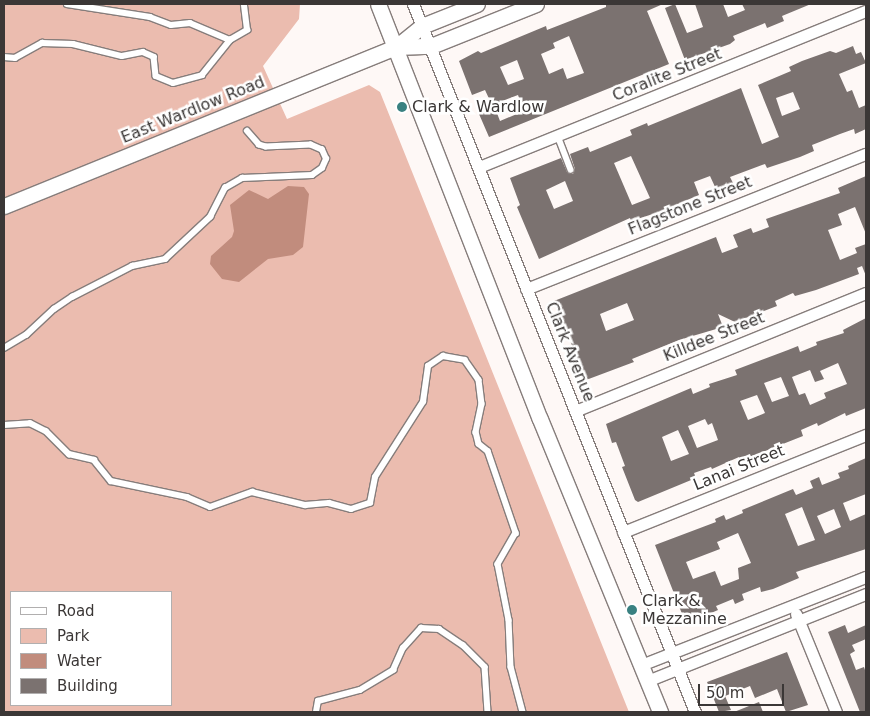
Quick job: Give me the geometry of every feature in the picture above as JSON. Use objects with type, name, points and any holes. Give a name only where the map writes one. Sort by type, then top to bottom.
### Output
[{"type":"main road","points":[[378,4],[540,419],[660,712]]},
{"type":"main road","name":"East Wardlow Road","points":[[4,206],[396,47],[422,26],[477,4]]},
{"type":"main road","name":"East Wardlow Road","points":[[396,47],[431,46],[536,4]]},
{"type":"street","name":"Clark Avenue","points":[[413,4],[695,712]]},
{"type":"street","name":"Coralite Street","points":[[479,168],[866,11]]},
{"type":"street","name":"Flagstone Street","points":[[526,289],[866,154]]},
{"type":"street","name":"Killdee Street","points":[[575,411],[866,293]]},
{"type":"street","name":"Lanai Street","points":[[623,532],[866,435]]},
{"type":"street","points":[[640,664],[866,577]]},
{"type":"street","points":[[648,681],[866,594]]},
{"type":"street","points":[[793,605],[836,712]]},
{"type":"lane","points":[[67,4],[150,18],[171,24],[190,22],[230,40]]},
{"type":"lane","points":[[4,57],[15,58],[42,43],[73,44],[122,56],[143,52],[154,57],[156,76],[173,83],[202,75],[230,40],[247,30],[244,4]]},
{"type":"lane","points":[[4,348],[26,335],[54,309],[72,297],[132,266],[164,259],[210,217],[226,188],[242,178],[312,174],[322,168],[326,159],[322,150],[310,145],[266,147],[259,145],[247,131]]},
{"type":"lane","points":[[558,136],[571,170]]},
{"type":"lane","points":[[4,425],[30,423],[46,431],[69,454],[94,460],[111,481],[187,497],[210,507],[252,492],[305,505],[329,503],[351,509],[370,503],[375,477],[423,402],[428,366],[443,356],[465,360],[479,380],[482,404],[476,432],[479,444],[488,452],[516,532],[498,564],[509,620],[511,667],[523,712]]},
{"type":"lane","points":[[316,712],[318,701],[360,690],[393,670],[403,648],[421,628],[439,630],[463,646],[485,667],[488,712]]},
{"type":"green space","points":[[4,4],[300,4],[299,19],[263,66],[287,119],[369,85],[380,92],[629,712],[4,712]]},
{"type":"water","points":[[288,186],[304,187],[309,194],[303,247],[293,255],[268,259],[239,282],[222,279],[210,264],[211,256],[232,237],[234,231],[230,205],[249,190],[268,199]]},
{"type":"building","points":[[606,4],[663,4],[647,11],[669,64],[489,137],[479,114],[495,108],[500,121],[524,111],[518,95],[492,105],[485,90],[472,95],[459,61],[478,51],[481,53],[546,26],[547,30],[606,7]],"holes":[[[569,36],[584,73],[567,79],[563,68],[549,74],[541,54],[555,48],[553,43]],[[517,60],[524,79],[508,85],[500,67]]]},
{"type":"building","points":[[675,4],[687,33],[703,27],[695,4],[723,4],[728,17],[745,10],[742,4],[811,4],[782,16],[784,21],[767,28],[765,23],[733,36],[735,40],[730,44],[685,60],[665,8]]},
{"type":"building","points":[[853,46],[856,54],[861,52],[866,63],[839,74],[847,92],[852,90],[859,108],[866,105],[866,129],[855,134],[854,129],[812,145],[814,151],[800,157],[767,168],[765,164],[730,177],[733,183],[716,189],[710,176],[694,182],[699,195],[656,213],[631,221],[630,218],[539,259],[517,207],[520,205],[510,178],[561,158],[567,172],[573,174],[575,169],[570,154],[588,147],[590,152],[632,135],[630,130],[647,123],[648,126],[741,88],[762,144],[779,137],[758,85],[791,71],[789,67],[802,61],[830,51],[836,53]],"holes":[[[793,92],[800,109],[782,116],[776,98]],[[631,156],[650,198],[632,205],[614,163]],[[565,181],[573,201],[554,209],[546,190]]]},
{"type":"building","points":[[866,176],[866,234],[855,207],[838,214],[842,225],[828,230],[840,260],[857,253],[855,248],[866,244],[866,276],[862,266],[857,268],[859,274],[816,290],[795,296],[793,293],[775,301],[777,306],[735,322],[718,314],[723,327],[679,340],[632,359],[634,362],[586,380],[554,301],[716,237],[722,253],[738,247],[733,235],[751,228],[753,233],[769,227],[766,219],[840,193],[838,188]],"holes":[[[627,303],[634,320],[606,331],[600,314]]]},
{"type":"building","points":[[866,318],[866,408],[846,416],[845,413],[818,426],[817,423],[801,430],[803,436],[740,461],[739,457],[712,469],[711,467],[694,473],[696,478],[638,502],[635,500],[622,467],[625,466],[616,442],[612,443],[606,424],[691,388],[693,394],[710,387],[709,384],[737,375],[735,370],[798,346],[800,352],[817,345],[816,342],[844,333],[843,330]],"holes":[[[838,363],[847,384],[824,393],[826,398],[810,405],[805,393],[799,395],[792,377],[810,370],[815,382],[824,379],[820,371]],[[781,377],[789,396],[772,402],[764,383]],[[757,395],[765,413],[748,420],[740,401]],[[705,419],[708,425],[712,423],[718,440],[697,448],[688,426]],[[678,430],[689,454],[671,461],[662,437]]]},
{"type":"building","points":[[866,458],[866,494],[843,503],[850,521],[866,514],[866,549],[796,572],[799,578],[773,589],[761,592],[760,587],[742,594],[744,600],[735,604],[733,599],[716,606],[718,610],[686,624],[655,545],[716,522],[715,519],[724,515],[726,520],[743,513],[742,510],[793,489],[796,495],[813,488],[810,481],[819,477],[822,485],[840,478],[838,473],[849,469],[848,466]],"holes":[[[802,507],[815,540],[798,546],[785,514]],[[834,509],[841,527],[825,534],[817,516]],[[738,533],[751,563],[738,568],[739,579],[721,586],[715,571],[693,579],[686,562],[720,549],[717,542]]]},
{"type":"building","points":[[845,625],[848,633],[866,625],[866,639],[852,645],[855,651],[850,654],[856,670],[864,667],[866,673],[866,712],[860,712],[828,632]]},
{"type":"building","points":[[787,652],[808,705],[786,712],[777,689],[755,698],[750,686],[725,696],[731,710],[719,712],[707,682]]},
{"type":"building","points":[[759,702],[763,712],[734,712]]},
{"type":"place","name":"Clark & Wardlow","points":[[402,107]]},
{"type":"place","name":"Clark & Mezzanine","points":[[632,610]]}]
